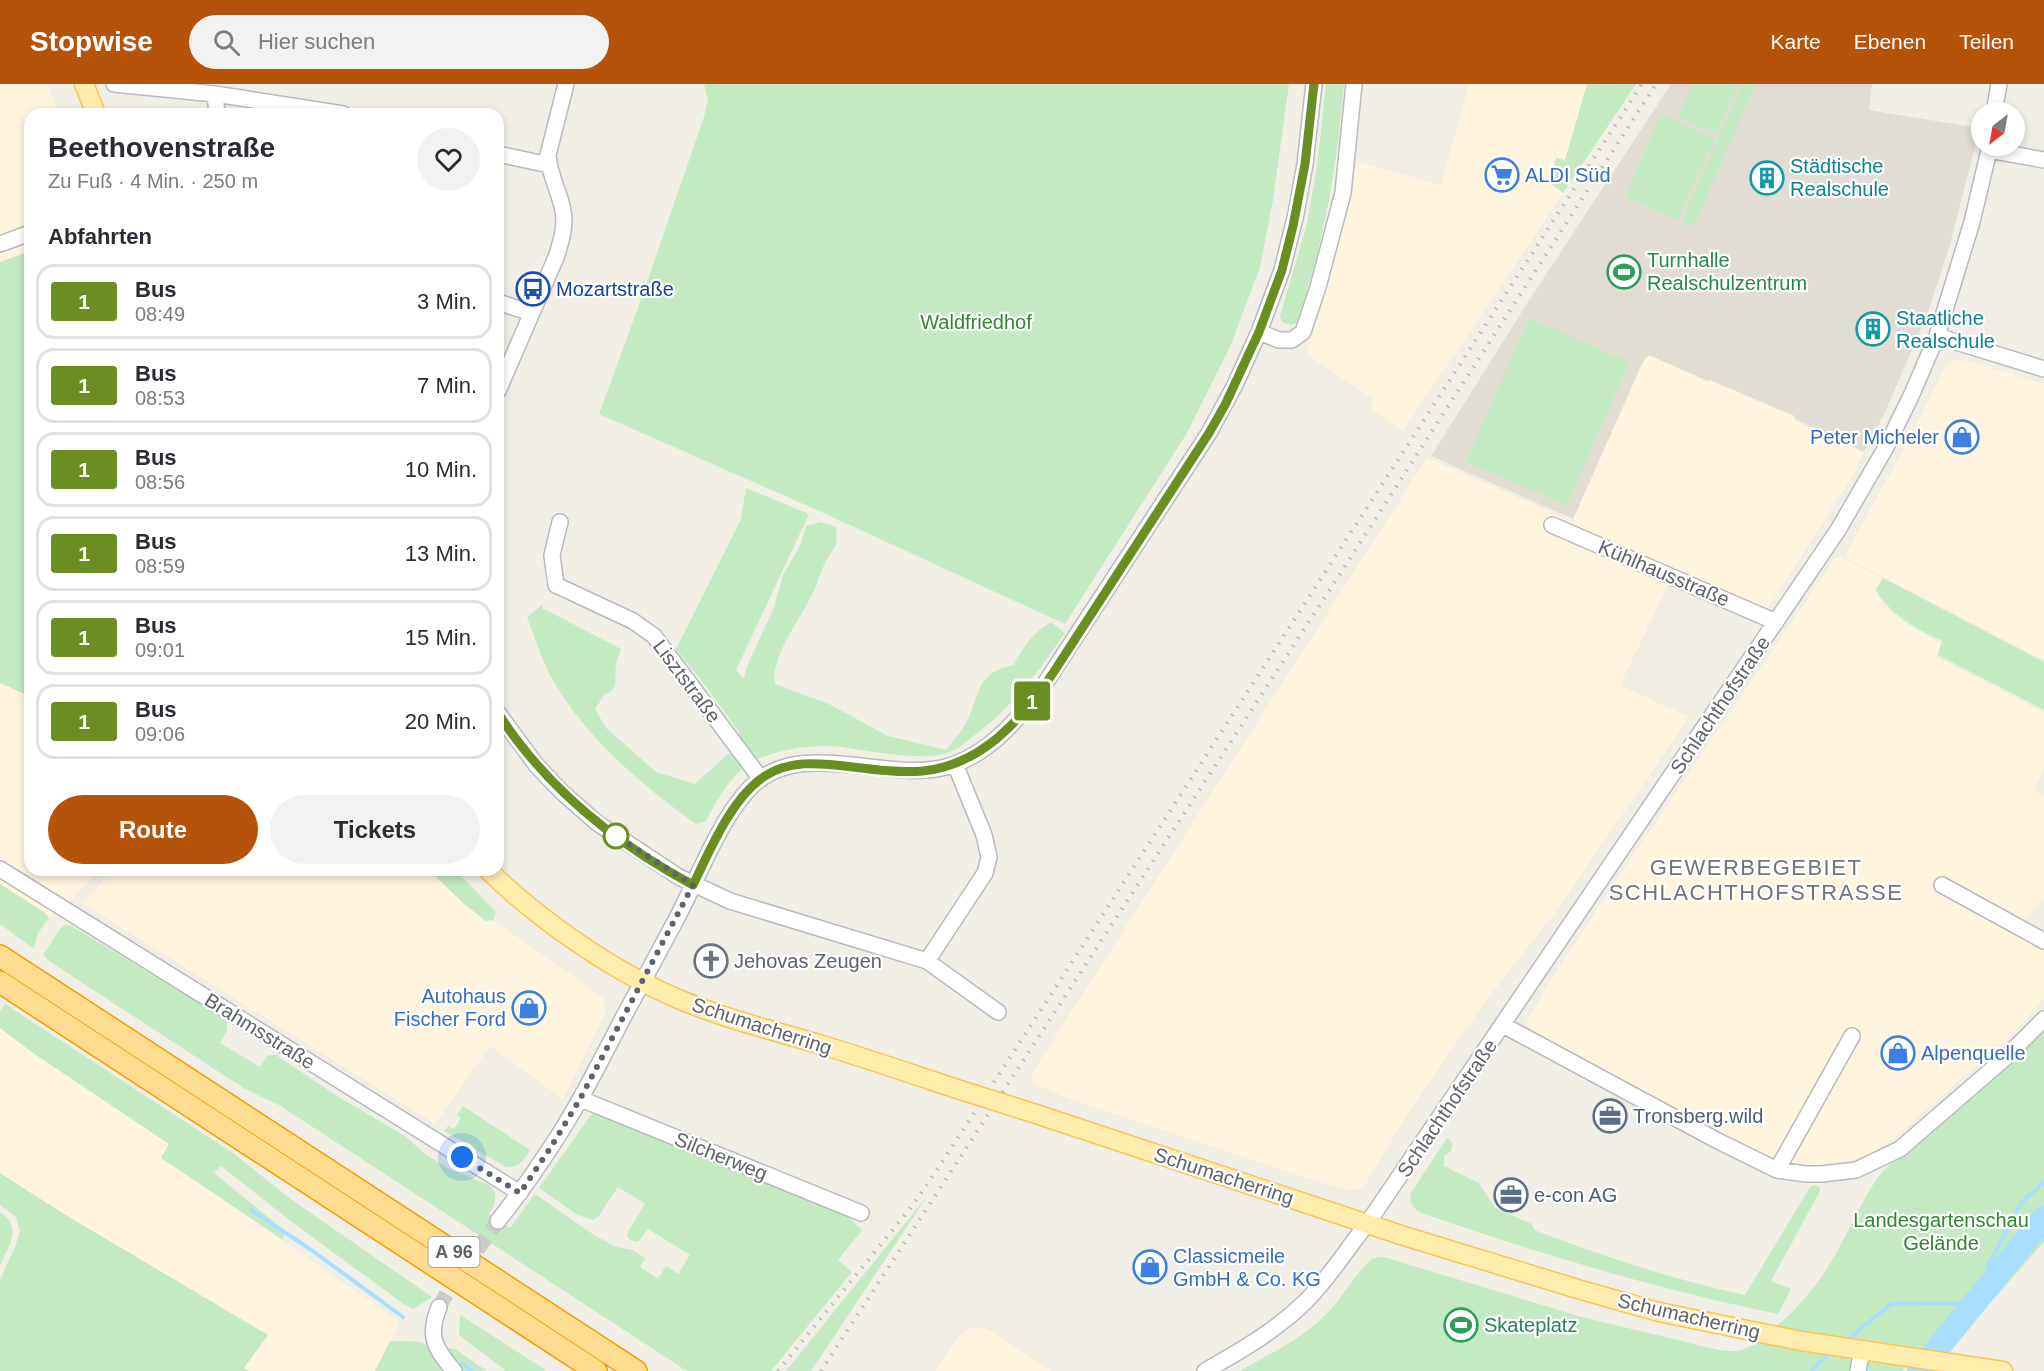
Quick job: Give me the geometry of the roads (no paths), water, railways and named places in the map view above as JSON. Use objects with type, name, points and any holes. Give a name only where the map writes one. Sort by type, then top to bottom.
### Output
[{"type":"highway","name":"A 96","points":[[6,960],[636,1371]]},
{"type":"highway","name":"A 96","points":[[0,982],[596,1371]]},
{"type":"main road","points":[[84,84],[94,108]]},
{"type":"main road","name":"Schumacherring","points":[[494,876],[546,920],[642,982],[676,998],[736,1020],[855,1055],[1367,1224],[1516,1271],[1648,1309],[1801,1341],[2003,1371]]},
{"type":"street","points":[[114,84],[215,94],[305,108]]},
{"type":"street","points":[[504,377],[557,255],[563,234],[564,213],[549,165],[549,155],[566,84]]},
{"type":"street","points":[[498,1221],[551,1147],[580,1099],[733,810],[747,792],[761,779],[787,766],[811,763],[920,771],[955,764],[1004,733],[1044,686],[1209,433],[1230,395],[1259,332],[1282,270],[1292,230],[1305,164],[1314,84]]},
{"type":"street","points":[[1259,332],[1279,340],[1292,340],[1303,332],[1318,288],[1343,194],[1354,84]]},
{"type":"street","points":[[1996,102],[1999,84]]},
{"type":"street","points":[[215,94],[216,108]]},
{"type":"street","points":[[504,155],[549,165]]},
{"type":"street","name":"Schlachthofstraße","points":[[1205,1371],[1264,1335],[1303,1304],[1324,1281],[1367,1224],[1827,548],[1876,466],[1911,396],[1937,336],[1972,222],[1987,156]]},
{"type":"street","points":[[2025,156],[2044,160]]},
{"type":"street","points":[[0,244],[24,235]]},
{"type":"street","points":[[504,304],[531,313]]},
{"type":"street","points":[[1937,336],[2044,369]]},
{"type":"street","name":"Lisztstraße","points":[[560,522],[552,555],[556,585],[633,621],[654,636],[761,779]]},
{"type":"street","name":"Kühlhausstraße","points":[[1552,525],[1776,622]]},
{"type":"street","points":[[504,721],[537,766],[563,794],[597,823],[693,885],[730,901],[927,961],[998,1012]]},
{"type":"street","points":[[927,961],[988,866],[988,847],[955,764]]},
{"type":"street","name":"Brahmsstraße","points":[[0,869],[520,1193]]},
{"type":"street","points":[[1942,885],[2044,941]]},
{"type":"street","points":[[1503,1025],[1718,1141],[1777,1170],[1806,1174],[1841,1173],[1869,1165],[1900,1149],[2005,1058],[2044,1019]]},
{"type":"street","points":[[1777,1170],[1852,1036]]},
{"type":"street","name":"Silcherweg","points":[[580,1099],[861,1213]]},
{"type":"street","points":[[439,1307],[433,1334],[438,1350],[454,1371]]},
{"type":"street","points":[[1855,1349],[1858,1371]]},
{"type":"waterway","points":[[1988,1285],[1988,1266],[2021,1203],[2044,1182]]},
{"type":"waterway","points":[[251,1210],[310,1249],[403,1317]]},
{"type":"waterway","points":[[1919,1371],[2044,1218]]},
{"type":"waterway","points":[[1846,1341],[1891,1304],[1973,1303]]},
{"type":"waterway","points":[[1811,1371],[1833,1351]]},
{"type":"waterway","points":[[462,1363],[471,1371]]},
{"type":"tunnel","points":[[439,1307],[451,1286],[498,1221]]},
{"type":"railway","points":[[778,1371],[912,1206],[937,1170],[1642,84]]},
{"type":"railway","points":[[821,1371],[1656,84]]},
{"type":"place","name":"ALDI Süd","points":[[1502,175]]},
{"type":"place","name":"Städtische Realschule","points":[[1767,178]]},
{"type":"place","name":"Turnhalle Realschulzentrum","points":[[1624,272]]},
{"type":"place","name":"Mozartstraße","points":[[533,289]]},
{"type":"place","name":"Staatliche Realschule","points":[[1873,329]]},
{"type":"place","name":"Peter Micheler","points":[[1962,437]]},
{"type":"place","name":"Jehovas Zeugen","points":[[711,961]]},
{"type":"place","name":"Autohaus Fischer Ford","points":[[529,1008]]},
{"type":"place","name":"Alpenquelle","points":[[1898,1053]]},
{"type":"place","name":"Tronsberg.wild","points":[[1610,1116]]},
{"type":"place","name":"e-con AG","points":[[1511,1195]]},
{"type":"place","name":"Classicmeile GmbH & Co. KG","points":[[1150,1267]]},
{"type":"place","name":"Skateplatz","points":[[1461,1325]]},
{"type":"district","name":"GEWERBEGEBIET SCHLACHTHOFSTRASSE","points":[[1756,880]]},
{"type":"park label","name":"Waldfriedhof","points":[[976,322]]},
{"type":"park label","name":"Landesgartenschau Gelände","points":[[1941,1232]]}]
